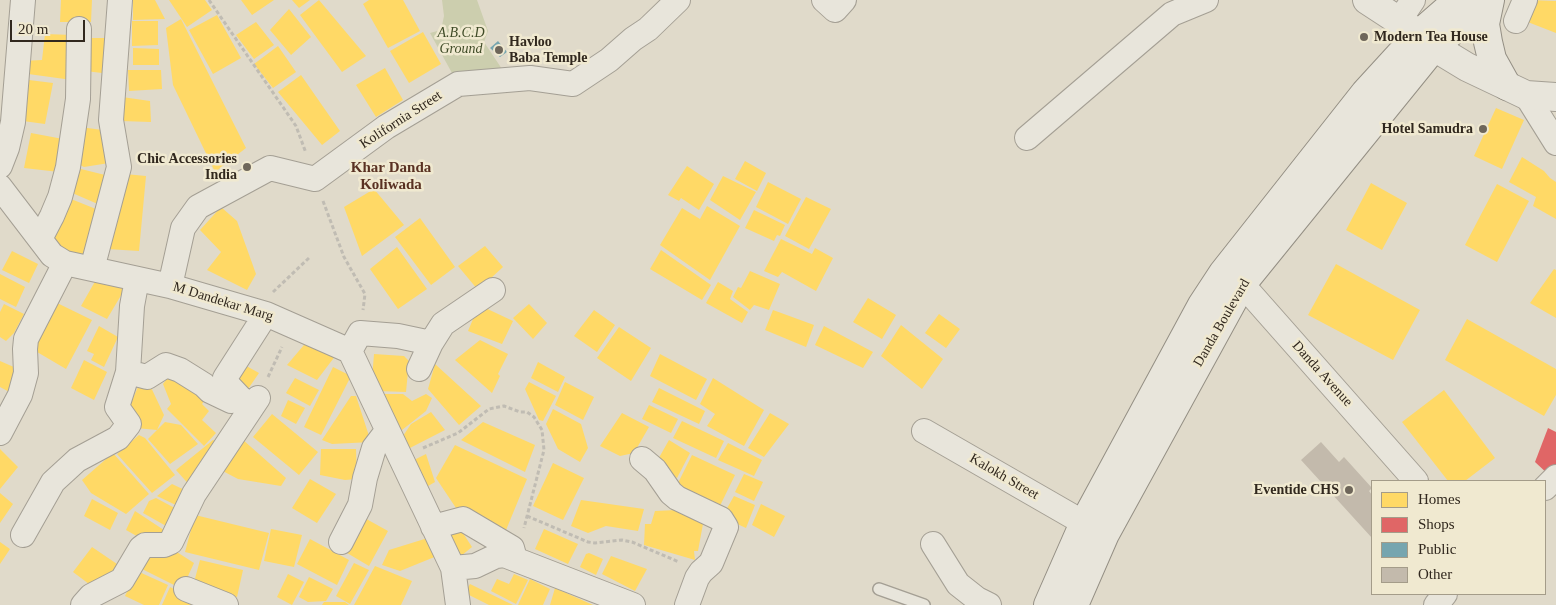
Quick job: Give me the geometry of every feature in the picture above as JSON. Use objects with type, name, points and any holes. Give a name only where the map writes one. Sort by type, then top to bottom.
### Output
[{"type":"main road","points":[[1367,0],[1416,26],[1467,67],[1517,90],[1556,97]]},
{"type":"main road","points":[[1312,179],[1365,93],[1416,26],[1458,0]]},
{"type":"main road","points":[[1048,605],[1095,528],[1141,444],[1202,305],[1233,279],[1312,179],[1416,26],[1489,0],[1485,24],[1492,59],[1517,90]]},
{"type":"main road","points":[[1074,605],[1095,528]]},
{"type":"street","points":[[0,166],[7,148],[13,122],[23,0]]},
{"type":"street","points":[[92,269],[119,167],[111,120],[120,0]]},
{"type":"street","name":"Kolifornia Street","points":[[170,286],[183,228],[198,207],[270,168],[315,179],[386,126],[458,84],[530,78],[573,84],[610,60],[633,39],[648,29],[678,0]]},
{"type":"street","points":[[824,0],[835,10],[844,0]]},
{"type":"street","points":[[1027,138],[1172,14],[1206,0]]},
{"type":"street","points":[[40,239],[60,197],[68,167],[78,99],[79,29]]},
{"type":"street","points":[[1517,90],[1556,143]]},
{"type":"street","name":"M Dandekar Marg","points":[[0,187],[52,255],[65,263],[170,286],[266,314],[350,351]]},
{"type":"street","points":[[0,433],[20,396],[26,373],[26,339],[65,263]]},
{"type":"street","points":[[23,535],[53,482],[77,460],[118,438],[129,424],[117,407],[128,372],[132,306],[137,279]]},
{"type":"street","name":"Danda Avenue","points":[[1233,279],[1415,480]]},
{"type":"street","points":[[419,370],[431,343],[443,324],[493,290]]},
{"type":"street","points":[[250,402],[228,385],[225,378],[266,314]]},
{"type":"street","points":[[431,343],[398,336],[360,333],[350,351],[453,568],[458,605]]},
{"type":"street","points":[[128,372],[147,377],[166,365],[180,370],[210,391],[231,401],[250,402]]},
{"type":"street","points":[[83,605],[91,596],[122,580],[141,548],[164,545],[170,542],[194,494],[250,402]]},
{"type":"street","name":"Kalokh Street","points":[[924,430],[1095,528]]},
{"type":"street","points":[[341,542],[360,505],[374,448],[387,431]]},
{"type":"street","points":[[642,458],[677,498],[721,519],[725,523],[726,527],[711,563],[697,578],[687,605]]},
{"type":"street","points":[[1546,487],[1556,477]]},
{"type":"street","points":[[433,527],[462,519],[512,548],[514,556]]},
{"type":"street","points":[[933,544],[958,584],[977,599],[989,605]]},
{"type":"street","points":[[453,568],[475,566],[500,554],[514,556],[633,605]]},
{"type":"street","points":[[186,589],[226,605]]},
{"type":"street","points":[[1436,605],[1444,595]]},
{"type":"lane","points":[[879,589],[924,605]]},
{"type":"path","points":[[266,314],[268,300],[275,288],[310,257]]},
{"type":"path","points":[[250,402],[293,325]]},
{"type":"path","points":[[400,458],[458,433],[490,409],[504,406],[520,412],[527,412],[534,417],[542,430],[544,450],[521,538],[514,556]]},
{"type":"path","points":[[527,516],[588,542],[622,540],[632,542],[701,572]]},
{"type":"green space","name":"A.B.C.D Ground","points":[[442,0],[477,0],[488,31],[484,42],[510,81],[458,84],[430,33],[441,30],[444,16]]},
{"type":"building: Homes","points":[[61,0],[92,0],[91,22],[60,22]]},
{"type":"building: Homes","points":[[133,0],[155,0],[165,19],[133,20]]},
{"type":"building: Homes","points":[[169,0],[205,0],[212,10],[187,27]]},
{"type":"building: Homes","points":[[241,0],[274,0],[252,15]]},
{"type":"building: Homes","points":[[292,0],[310,0],[299,8]]},
{"type":"building: Homes","points":[[319,0],[366,56],[342,72],[300,15]]},
{"type":"building: Homes","points":[[369,0],[403,0],[420,31],[388,48],[363,4]]},
{"type":"building: Homes","points":[[1528,0],[1556,1],[1556,33],[1520,19]]},
{"type":"building: Homes","points":[[289,9],[311,37],[291,55],[270,30]]},
{"type":"building: Homes","points":[[217,15],[241,58],[213,74],[189,30]]},
{"type":"building: Homes","points":[[181,19],[246,148],[215,172],[173,85],[166,28]]},
{"type":"building: Homes","points":[[132,21],[158,21],[158,45],[132,46]]},
{"type":"building: Homes","points":[[256,22],[274,45],[254,59],[236,35]]},
{"type":"building: Homes","points":[[423,32],[441,64],[409,83],[390,51]]},
{"type":"building: Homes","points":[[45,34],[73,35],[72,80],[21,73],[22,61],[42,60]]},
{"type":"building: Homes","points":[[85,38],[114,38],[111,74],[85,71]]},
{"type":"building: Homes","points":[[278,46],[296,72],[273,88],[254,64]]},
{"type":"building: Homes","points":[[133,48],[159,49],[159,65],[133,65]]},
{"type":"building: Homes","points":[[385,68],[403,100],[376,117],[356,85]]},
{"type":"building: Homes","points":[[128,70],[161,70],[162,89],[129,91]]},
{"type":"building: Homes","points":[[301,75],[340,131],[322,145],[278,92]]},
{"type":"building: Homes","points":[[29,80],[53,83],[45,124],[23,121]]},
{"type":"building: Homes","points":[[122,97],[150,101],[151,122],[121,121]]},
{"type":"building: Homes","points":[[1496,108],[1524,120],[1502,169],[1474,156]]},
{"type":"building: Homes","points":[[80,127],[110,131],[109,163],[84,167],[74,162]]},
{"type":"building: Homes","points":[[31,133],[63,139],[59,172],[24,168]]},
{"type":"building: Homes","points":[[1522,157],[1544,171],[1556,182],[1556,219],[1533,206],[1536,197],[1509,182]]},
{"type":"building: Homes","points":[[745,161],[766,173],[757,191],[735,179]]},
{"type":"building: Homes","points":[[687,166],[714,184],[699,210],[681,198],[679,201],[668,195]]},
{"type":"building: Homes","points":[[77,168],[109,176],[100,205],[70,192]]},
{"type":"building: Homes","points":[[125,174],[146,176],[139,251],[107,249]]},
{"type":"building: Homes","points":[[723,176],[756,192],[740,220],[710,200]]},
{"type":"building: Homes","points":[[768,182],[801,199],[788,224],[756,207]]},
{"type":"building: Homes","points":[[1371,183],[1407,203],[1382,250],[1346,230]]},
{"type":"building: Homes","points":[[1497,184],[1529,201],[1497,262],[1465,245]]},
{"type":"building: Homes","points":[[374,189],[404,225],[362,256],[344,207]]},
{"type":"building: Homes","points":[[66,197],[101,211],[82,257],[47,242]]},
{"type":"building: Homes","points":[[806,197],[831,209],[809,249],[785,236]]},
{"type":"building: Homes","points":[[707,206],[740,226],[710,280],[660,245],[682,208],[700,219]]},
{"type":"building: Homes","points":[[221,207],[237,221],[256,274],[247,290],[207,270],[221,252],[200,230]]},
{"type":"building: Homes","points":[[754,210],[785,225],[780,236],[777,235],[774,241],[745,228]]},
{"type":"building: Homes","points":[[420,218],[455,267],[431,285],[395,237]]},
{"type":"building: Homes","points":[[781,239],[812,254],[815,248],[833,258],[816,291],[782,272],[778,277],[764,271]]},
{"type":"building: Homes","points":[[485,246],[503,267],[478,290],[458,266]]},
{"type":"building: Homes","points":[[397,247],[427,289],[398,309],[370,269]]},
{"type":"building: Homes","points":[[661,250],[711,285],[702,300],[650,269]]},
{"type":"building: Homes","points":[[12,251],[38,264],[29,283],[2,270]]},
{"type":"building: Homes","points":[[1336,264],[1420,310],[1393,360],[1308,315]]},
{"type":"building: Homes","points":[[1554,269],[1556,270],[1556,318],[1530,303]]},
{"type":"building: Homes","points":[[750,271],[780,284],[769,310],[754,305],[750,310],[733,297],[738,287],[741,288]]},
{"type":"building: Homes","points":[[0,274],[25,287],[16,307],[0,299]]},
{"type":"building: Homes","points":[[97,278],[126,287],[107,319],[81,306]]},
{"type":"building: Homes","points":[[718,282],[733,291],[730,299],[748,312],[742,323],[706,303]]},
{"type":"building: Homes","points":[[868,298],[896,315],[882,339],[853,322]]},
{"type":"building: Homes","points":[[53,301],[92,320],[66,369],[32,349]]},
{"type":"building: Homes","points":[[4,304],[24,314],[14,333],[6,341],[0,337],[0,312]]},
{"type":"building: Homes","points":[[529,304],[547,323],[533,339],[513,318]]},
{"type":"building: Homes","points":[[479,305],[513,321],[502,344],[468,331]]},
{"type":"building: Homes","points":[[594,310],[615,325],[597,352],[574,336]]},
{"type":"building: Homes","points":[[773,310],[814,325],[806,347],[765,330]]},
{"type":"building: Homes","points":[[939,314],[960,329],[946,348],[925,333]]},
{"type":"building: Homes","points":[[1467,319],[1556,369],[1556,395],[1544,416],[1445,360]]},
{"type":"building: Homes","points":[[901,325],[943,359],[922,389],[881,356]]},
{"type":"building: Homes","points":[[99,326],[118,337],[104,367],[91,360],[94,354],[87,351]]},
{"type":"building: Homes","points":[[824,326],[873,352],[863,368],[815,345]]},
{"type":"building: Homes","points":[[619,327],[651,348],[631,381],[597,358]]},
{"type":"building: Homes","points":[[309,339],[336,355],[317,380],[287,365]]},
{"type":"building: Homes","points":[[480,340],[508,354],[498,374],[500,376],[492,393],[455,360]]},
{"type":"building: Homes","points":[[374,354],[404,356],[409,361],[406,392],[377,391],[377,379],[372,379]]},
{"type":"building: Homes","points":[[660,354],[707,379],[696,400],[650,376]]},
{"type":"building: Homes","points":[[84,360],[107,372],[94,400],[71,388]]},
{"type":"building: Homes","points":[[0,361],[23,371],[15,395],[0,387]]},
{"type":"building: Homes","points":[[538,362],[565,377],[558,392],[531,378]]},
{"type":"building: Homes","points":[[241,363],[259,373],[246,392],[228,381]]},
{"type":"building: Homes","points":[[435,364],[481,406],[459,425],[428,389]]},
{"type":"building: Homes","points":[[333,367],[351,376],[321,435],[304,427]]},
{"type":"building: Homes","points":[[172,372],[208,395],[202,404],[209,411],[202,420],[216,433],[204,446],[167,409],[171,404],[163,384]]},
{"type":"building: Homes","points":[[142,378],[148,381],[164,415],[157,430],[136,428],[126,414]]},
{"type":"building: Homes","points":[[295,378],[319,390],[310,406],[286,393]]},
{"type":"building: Homes","points":[[713,378],[764,410],[744,446],[707,426],[715,414],[700,404]]},
{"type":"building: Homes","points":[[529,382],[556,396],[543,421],[539,420],[525,389]]},
{"type":"building: Homes","points":[[565,382],[594,397],[583,420],[555,405]]},
{"type":"building: Homes","points":[[659,388],[705,411],[699,424],[652,402]]},
{"type":"building: Homes","points":[[1444,390],[1495,458],[1466,480],[1447,480],[1402,422]]},
{"type":"building: Homes","points":[[384,394],[403,394],[412,401],[426,394],[432,398],[426,411],[402,430],[392,428],[382,406]]},
{"type":"building: Homes","points":[[351,396],[356,396],[371,442],[332,444],[322,440]]},
{"type":"building: Homes","points":[[288,400],[305,408],[296,424],[281,416]]},
{"type":"building: Homes","points":[[649,405],[678,419],[671,433],[642,419]]},
{"type":"building: Homes","points":[[553,409],[581,424],[588,448],[580,462],[558,449],[546,424]]},
{"type":"building: Homes","points":[[431,412],[445,430],[406,450],[401,439],[411,424]]},
{"type":"building: Homes","points":[[622,413],[649,427],[634,453],[620,456],[600,446]]},
{"type":"building: Homes","points":[[770,413],[789,424],[764,457],[748,448]]},
{"type":"building: Homes","points":[[272,414],[318,452],[299,475],[253,437]]},
{"type":"building: Homes","points":[[682,421],[724,441],[716,458],[673,438]]},
{"type":"building: Homes","points":[[165,422],[181,425],[198,444],[170,464],[148,439]]},
{"type":"building: Homes","points":[[483,422],[535,445],[525,472],[461,440]]},
{"type":"building: Homes","points":[[139,435],[145,438],[175,475],[152,493],[117,454]]},
{"type":"building: Homes","points":[[242,439],[286,478],[281,486],[238,479],[217,468]]},
{"type":"building: Homes","points":[[213,440],[222,445],[192,488],[176,470]]},
{"type":"building: Homes","points":[[669,440],[690,453],[677,478],[656,463]]},
{"type":"building: Homes","points":[[728,443],[762,460],[754,476],[718,460]]},
{"type":"building: Homes","points":[[455,445],[527,479],[504,535],[458,511],[436,478]]},
{"type":"building: Homes","points":[[0,449],[18,467],[0,489]]},
{"type":"building: Homes","points":[[321,449],[356,449],[357,479],[345,480],[320,475]]},
{"type":"building: Homes","points":[[113,453],[149,494],[126,514],[91,493],[82,480]]},
{"type":"building: Homes","points":[[426,454],[435,482],[423,489],[408,463]]},
{"type":"building: Homes","points":[[692,455],[735,475],[716,514],[677,485]]},
{"type":"building: Homes","points":[[553,463],[584,478],[563,520],[533,506]]},
{"type":"building: Homes","points":[[744,474],[763,482],[754,501],[735,492]]},
{"type":"building: Homes","points":[[310,479],[336,494],[317,523],[292,508]]},
{"type":"building: Homes","points":[[172,484],[191,493],[182,508],[157,496]]},
{"type":"building: Homes","points":[[0,493],[13,504],[0,523]]},
{"type":"building: Homes","points":[[734,496],[755,505],[746,528],[722,517]]},
{"type":"building: Homes","points":[[156,498],[184,513],[175,531],[143,513],[149,501]]},
{"type":"building: Homes","points":[[92,499],[118,513],[110,530],[84,516]]},
{"type":"building: Homes","points":[[581,500],[644,509],[638,531],[606,526],[588,533],[571,526]]},
{"type":"building: Homes","points":[[761,504],[785,516],[774,537],[752,525]]},
{"type":"building: Homes","points":[[698,509],[705,513],[698,551],[694,551],[695,560],[644,545],[645,524],[651,524],[655,511]]},
{"type":"building: Homes","points":[[135,511],[170,534],[149,543],[126,530]]},
{"type":"building: Homes","points":[[195,515],[269,533],[259,570],[185,552]]},
{"type":"building: Homes","points":[[361,516],[388,531],[369,566],[342,550]]},
{"type":"building: Homes","points":[[457,524],[472,547],[461,556],[445,532]]},
{"type":"building: Homes","points":[[271,529],[302,535],[294,567],[264,561]]},
{"type":"building: Homes","points":[[544,529],[578,544],[568,564],[535,549]]},
{"type":"building: Homes","points":[[431,537],[437,556],[400,571],[382,565],[389,550]]},
{"type":"building: Homes","points":[[310,539],[349,560],[337,585],[297,564]]},
{"type":"building: Homes","points":[[0,542],[10,549],[0,564]]},
{"type":"building: Homes","points":[[92,547],[120,566],[97,590],[73,572]]},
{"type":"building: Homes","points":[[150,547],[169,547],[194,563],[182,589],[140,568]]},
{"type":"building: Homes","points":[[589,553],[603,559],[596,575],[580,567],[586,554]]},
{"type":"building: Homes","points":[[611,556],[647,569],[635,591],[602,574]]},
{"type":"building: Homes","points":[[200,560],[243,570],[237,597],[193,586]]},
{"type":"building: Homes","points":[[354,563],[369,570],[350,604],[336,596]]},
{"type":"building: Homes","points":[[375,566],[412,581],[401,605],[354,605]]},
{"type":"building: Homes","points":[[137,571],[168,585],[159,605],[144,605],[125,596]]},
{"type":"building: Homes","points":[[288,574],[304,582],[292,605],[277,597]]},
{"type":"building: Homes","points":[[514,574],[528,580],[516,604],[491,591],[497,579],[509,584]]},
{"type":"building: Homes","points":[[309,577],[333,589],[326,601],[308,602],[299,597]]},
{"type":"building: Homes","points":[[530,579],[550,589],[543,605],[518,605]]},
{"type":"building: Homes","points":[[470,584],[513,605],[489,605],[465,593]]},
{"type":"building: Homes","points":[[170,587],[207,605],[162,605]]},
{"type":"building: Homes","points":[[555,588],[593,605],[550,605]]},
{"type":"building: Homes","points":[[324,602],[345,602],[349,605],[322,605]]},
{"type":"building: Shops","points":[[1548,428],[1556,432],[1556,469],[1550,476],[1535,462]]},
{"type":"building: Public","name":"Havloo Baba Temple","points":[[498,41],[507,52],[500,57],[490,48]]},
{"type":"building: Other","name":"Eventide CHS","points":[[1321,442],[1339,462],[1344,457],[1371,487],[1369,491],[1371,494],[1371,537],[1301,460]]},
{"type":"place","name":"Modern Tea House","points":[[1364,37]]},
{"type":"place","name":"Havloo Baba Temple","points":[[499,50]]},
{"type":"place","name":"Hotel Samudra","points":[[1483,129]]},
{"type":"place","name":"Chic Accessories India","points":[[247,167]]},
{"type":"place","name":"Eventide CHS","points":[[1349,490]]},
{"type":"district","name":"Khar Danda Koliwada","points":[[391,176]]}]
